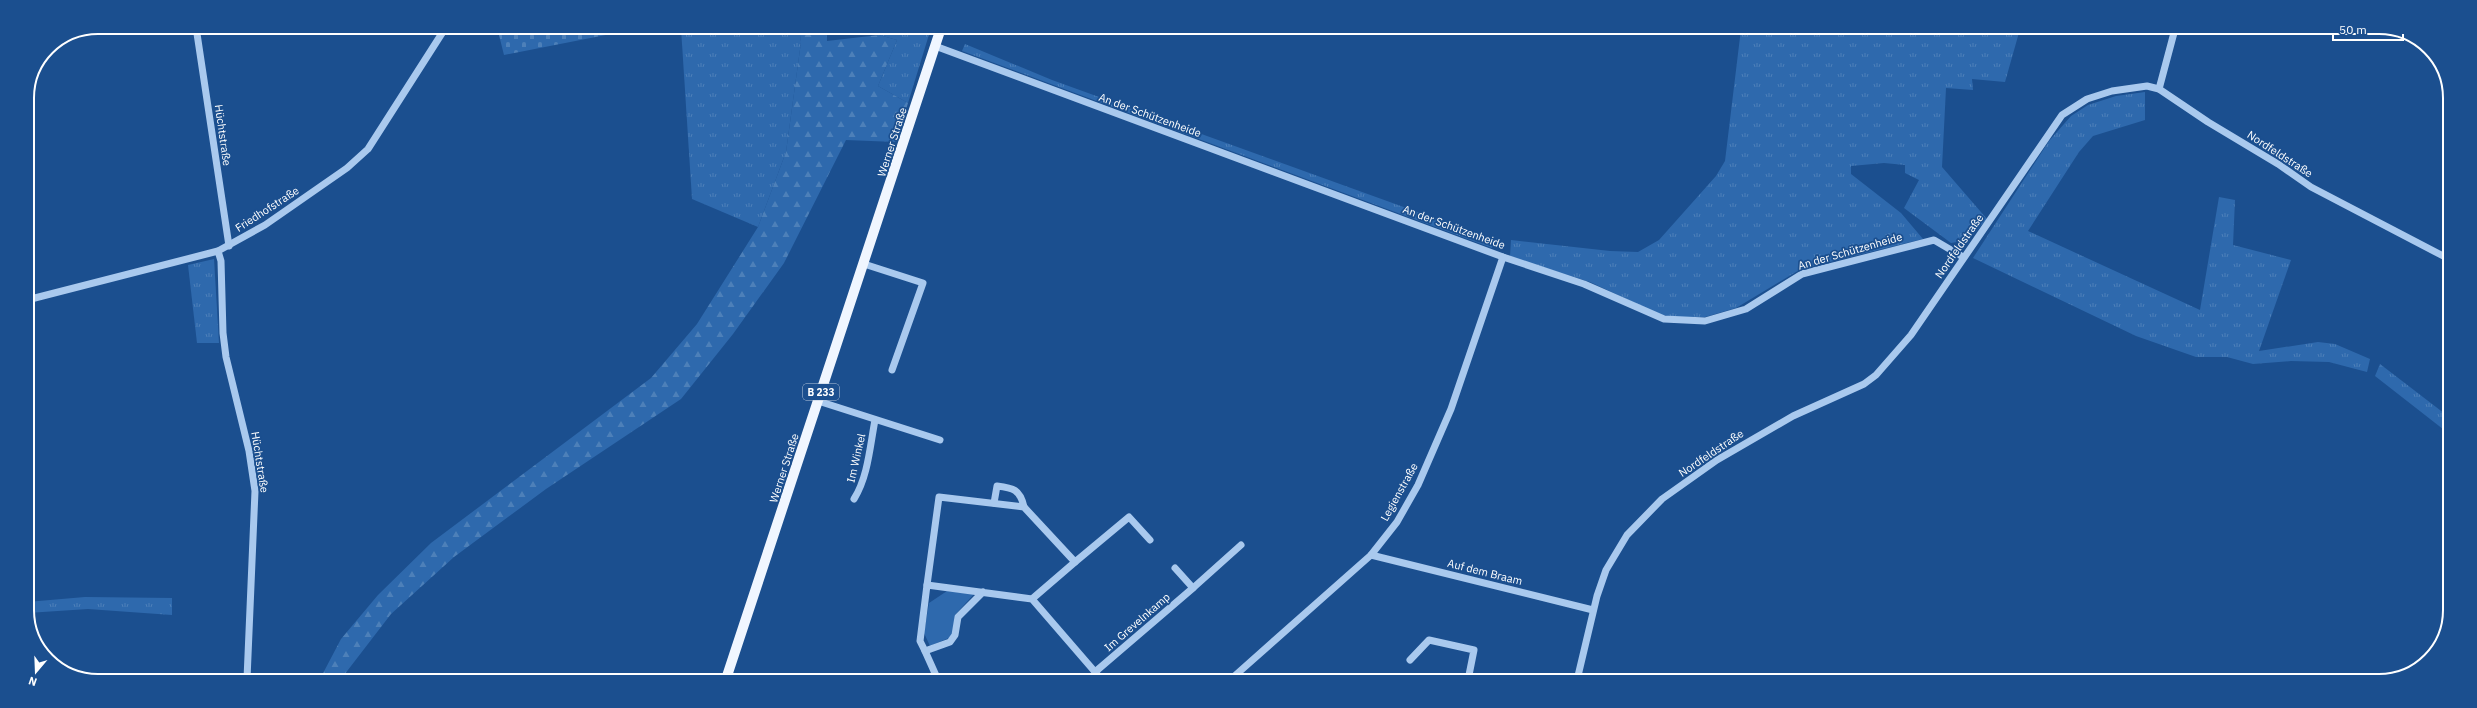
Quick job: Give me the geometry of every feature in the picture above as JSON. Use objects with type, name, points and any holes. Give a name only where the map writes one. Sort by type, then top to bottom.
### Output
[{"type":"main road","name":"Werner Straße","points":[[728,674],[939,34]]},
{"type":"street","name":"Hüchtstraße","points":[[197,34],[229,246]]},
{"type":"street","name":"Friedhofstraße","points":[[34,298],[218,251],[265,225],[358,158],[377,137],[442,34]]},
{"type":"street","points":[[2159,88],[2174,34]]},
{"type":"street","name":"An der Schützenheide","points":[[935,46],[1503,257],[1584,284],[1643,312],[1664,319],[1705,321],[1746,309],[1802,274],[1934,240],[1963,257]]},
{"type":"street","name":"Nordfeldstraße","points":[[1578,674],[1593,610],[1611,560],[1627,535],[1649,511],[1674,490],[1753,438],[1793,416],[1864,384],[1876,375],[1911,335],[1963,257],[2066,111],[2087,99],[2112,91],[2147,86],[2159,88],[2208,122],[2278,164],[2311,187],[2443,256]]},
{"type":"street","name":"Hüchtstraße","points":[[218,251],[221,261],[222,333],[226,357],[249,451],[255,491],[247,674]]},
{"type":"street","name":"Legienstraße","points":[[1237,674],[1371,555],[1397,522],[1424,471],[1451,409],[1503,257]]},
{"type":"street","points":[[864,264],[922,282],[892,370]]},
{"type":"street","name":"Im Winkel","points":[[818,401],[940,440]]},
{"type":"street","name":"Im Winkel","points":[[854,499],[859,492],[866,469],[875,420]]},
{"type":"street","points":[[994,503],[997,486],[1014,488],[1022,496],[1024,507],[1075,562]]},
{"type":"street","points":[[935,674],[920,641],[939,497],[1024,507]]},
{"type":"street","points":[[1032,599],[1129,517],[1150,540]]},
{"type":"street","name":"Im Grevelnkamp","points":[[1095,672],[1241,545]]},
{"type":"street","name":"Auf dem Braam","points":[[1371,555],[1593,610]]},
{"type":"street","points":[[1175,568],[1193,588]]},
{"type":"street","points":[[927,585],[1032,599],[1095,672]]},
{"type":"street","points":[[925,651],[950,642],[955,635],[958,617],[983,592]]},
{"type":"street","points":[[1410,660],[1429,640],[1474,650],[1469,674]]},
{"type":"green space","points":[[499,34],[611,34],[504,55]]},
{"type":"green space","points":[[681,34],[800,34],[801,42],[786,152],[758,227],[692,199]]},
{"type":"green space","points":[[800,34],[827,34],[827,41],[879,35],[897,40],[878,86],[908,103],[896,142],[846,140],[784,263],[733,334],[681,399],[546,489],[454,557],[391,614],[345,674],[323,674],[341,639],[378,595],[431,543],[651,378],[697,324],[758,227],[786,152],[801,42]]},
{"type":"green space","points":[[929,34],[908,103],[878,86],[897,40],[879,35]]},
{"type":"green space","points":[[1740,34],[2019,34],[2005,82],[1972,79],[1973,90],[1946,88],[1942,167],[1987,219],[1968,240],[1951,243],[1904,208],[1919,180],[1905,173],[1905,165],[1884,163],[1851,166],[1851,174],[1901,213],[1923,239],[1801,269],[1736,308],[1705,317],[1683,318],[1661,315],[1590,282],[1510,257],[1511,240],[1610,251],[1638,252],[1659,240],[1716,176],[1725,161]]},
{"type":"green space","points":[[965,44],[1052,80],[1495,240],[1492,248],[962,51]]},
{"type":"green space","points":[[2145,92],[2145,120],[2093,136],[2079,152],[2028,231],[2200,310],[2219,197],[2235,200],[2233,245],[2291,260],[2259,351],[2318,342],[2335,344],[2370,359],[2367,372],[2329,362],[2291,361],[2253,364],[2227,357],[2196,357],[2136,336],[1973,258],[2049,141],[2071,116],[2088,105],[2116,96]]},
{"type":"green space","points":[[214,259],[219,343],[197,343],[188,265]]},
{"type":"green space","points":[[2380,364],[2443,412],[2443,429],[2375,376]]},
{"type":"green space","points":[[947,591],[974,594],[955,615],[953,634],[949,638],[930,646],[924,633],[929,603]]},
{"type":"green space","points":[[85,597],[172,598],[172,615],[88,609],[34,613],[34,601]]}]
